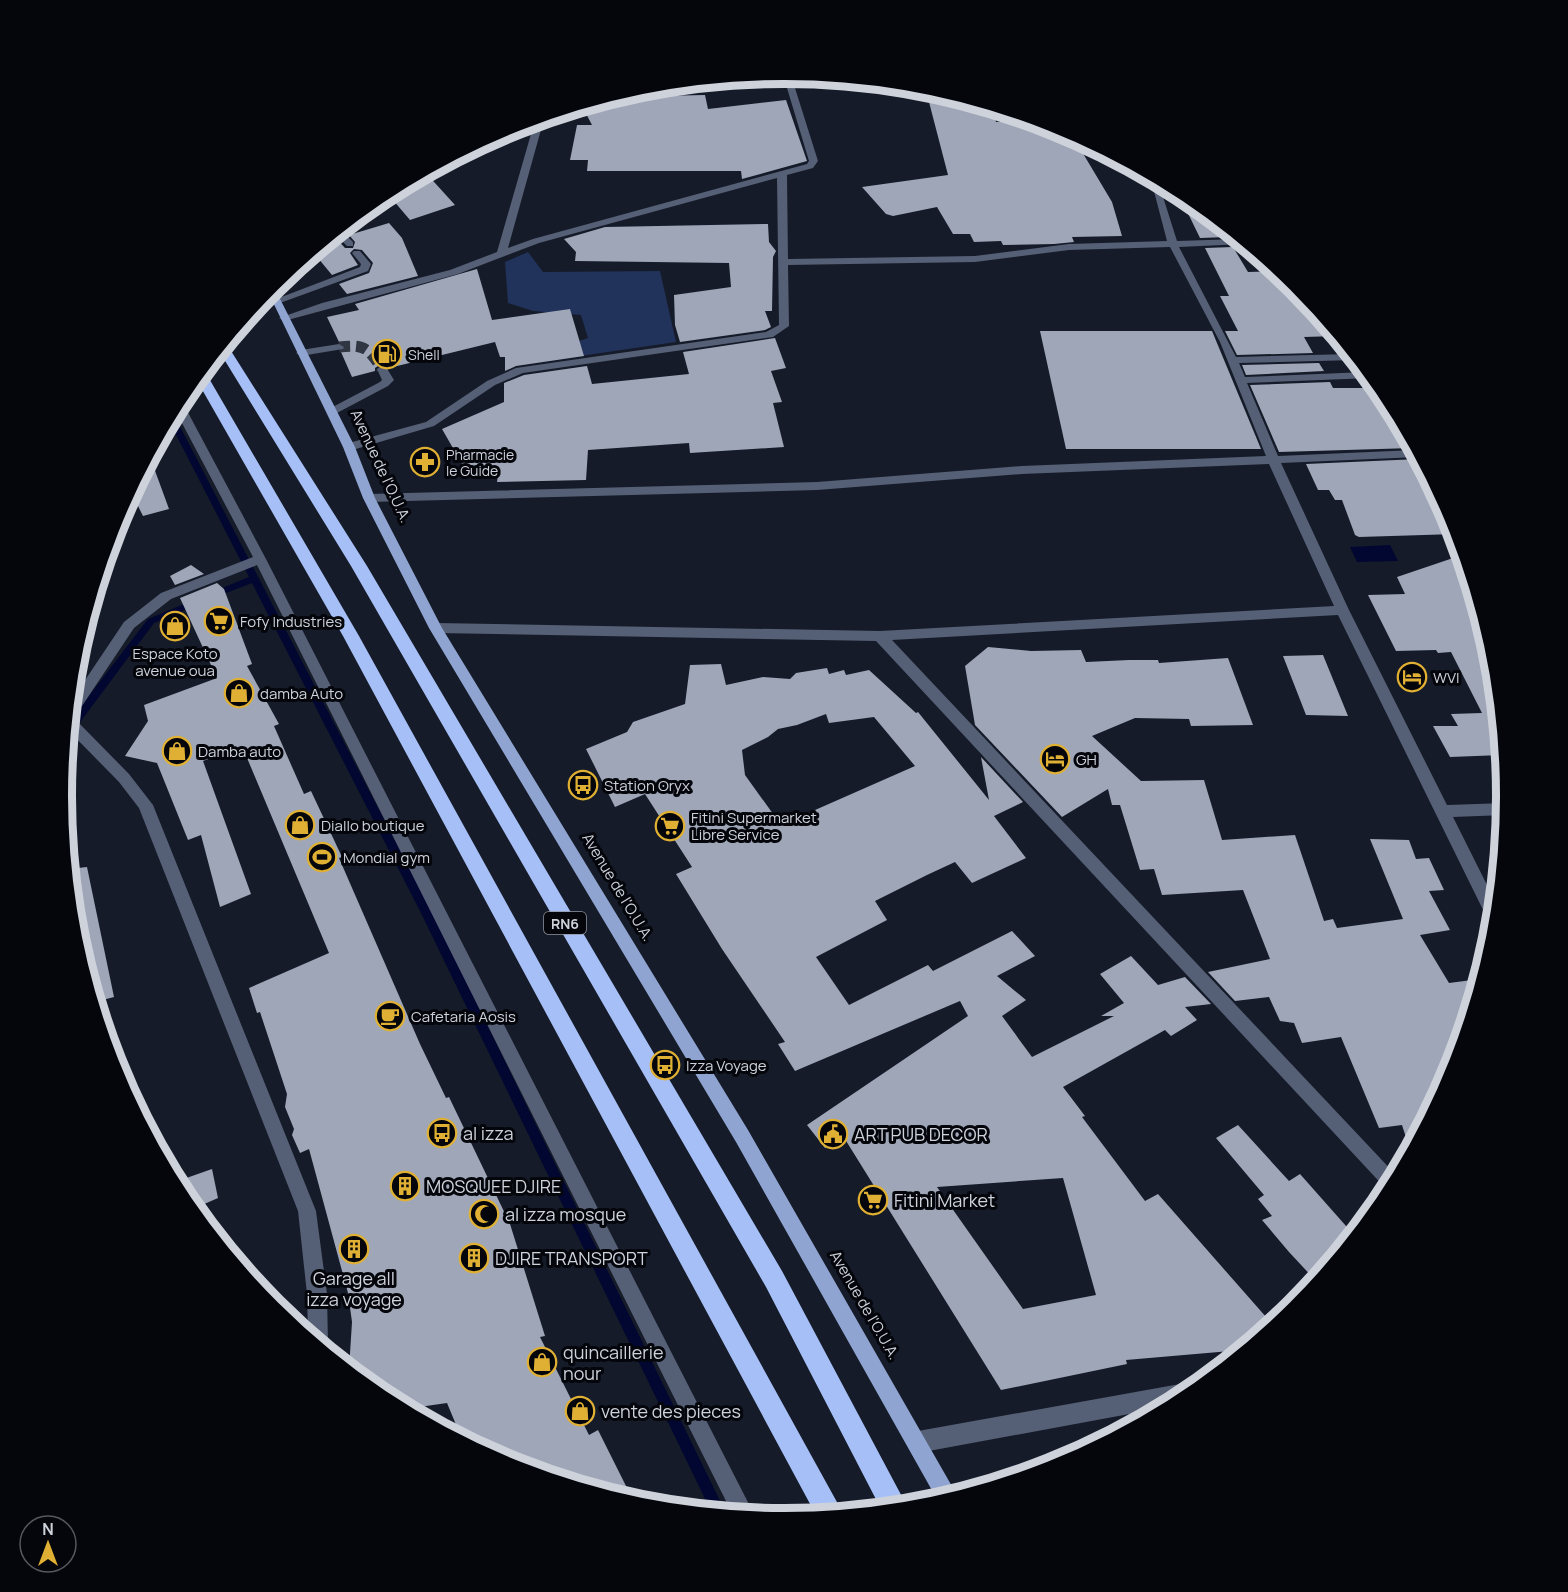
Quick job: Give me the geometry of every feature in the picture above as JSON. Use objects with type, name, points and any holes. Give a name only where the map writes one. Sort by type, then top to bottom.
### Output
[{"type":"highway","name":"RN6","points":[[227,353],[359,566],[774,1279],[891,1500]]},
{"type":"highway","points":[[205,383],[351,636],[826,1506]]},
{"type":"main road","name":"Avenue de l'O.U.A.","points":[[276,298],[349,447],[369,498],[436,628],[742,1136],[943,1489]]},
{"type":"street","points":[[284,318],[457,271],[502,252],[810,166],[814,161],[790,85]]},
{"type":"street","points":[[736,86],[804,85]]},
{"type":"street","points":[[502,252],[537,129]]},
{"type":"street","points":[[349,447],[430,424],[491,382],[520,370],[769,335],[784,326],[782,175]]},
{"type":"street","points":[[1156,189],[1173,244],[1233,360],[1273,459],[1342,610],[1488,902]]},
{"type":"street","points":[[343,237],[350,244]]},
{"type":"street","points":[[784,262],[975,259],[1070,247],[1231,242]]},
{"type":"street","points":[[282,292],[364,269],[366,264],[357,253]]},
{"type":"street","points":[[302,353],[339,347]]},
{"type":"street","points":[[1233,360],[1344,357]]},
{"type":"street","points":[[332,412],[384,384],[388,380],[382,369]]},
{"type":"street","points":[[1241,380],[1358,375]]},
{"type":"street","points":[[183,414],[261,559],[740,1506]]},
{"type":"street","points":[[369,498],[817,486],[1022,470],[1409,454]]},
{"type":"street","points":[[78,701],[129,625],[166,596],[261,559]]},
{"type":"street","points":[[436,628],[880,636],[1342,610]]},
{"type":"street","points":[[880,636],[1385,1177]]},
{"type":"street","points":[[76,729],[124,778],[145,804],[307,1212],[317,1294],[318,1333]]},
{"type":"street","points":[[1443,811],[1495,810]]},
{"type":"street","points":[[918,1442],[1166,1397]]},
{"type":"shaded area","points":[[528,252],[543,272],[660,271],[676,342],[553,360],[553,350],[588,338],[581,315],[533,311],[508,303],[505,262]]},
{"type":"shaded area","points":[[1390,545],[1398,561],[1357,562],[1350,547]]},
{"type":"shaded area","points":[[1033,1463],[1013,1470],[1011,1466]]},
{"type":"building","points":[[705,95],[708,109],[786,100],[807,161],[742,179],[741,171],[587,171],[588,160],[570,160],[577,125],[592,125],[585,113],[656,96]]},
{"type":"building","points":[[929,102],[940,102],[968,108],[995,116],[996,122],[1013,122],[1080,149],[1112,202],[1122,236],[1072,237],[1074,242],[1054,244],[1003,245],[1001,241],[974,242],[970,234],[953,234],[937,207],[893,216],[886,214],[862,187],[948,175]]},
{"type":"building","points":[[430,178],[455,205],[410,220],[393,201]]},
{"type":"building","points":[[1185,208],[1224,237],[1200,238]]},
{"type":"building","points":[[389,223],[402,238],[418,276],[347,294],[339,284],[369,273],[373,263],[362,250],[354,249],[350,253],[358,265],[332,275],[318,258],[339,241],[345,248],[353,248],[355,242],[349,235]]},
{"type":"building","points":[[768,224],[769,242],[776,251],[773,257],[772,311],[765,311],[771,327],[765,330],[680,342],[675,325],[674,295],[731,287],[729,263],[575,261],[576,252],[564,239],[605,227]]},
{"type":"building","points":[[1233,247],[1248,272],[1264,271],[1287,293],[1327,336],[1304,337],[1313,353],[1237,355],[1225,331],[1238,331],[1220,296],[1229,296],[1205,248]]},
{"type":"building","points":[[477,269],[492,320],[570,309],[584,356],[516,366],[505,371],[505,357],[500,357],[495,342],[389,368],[381,364],[375,368],[375,371],[352,377],[341,352],[346,346],[339,342],[327,317],[359,310],[355,304]]},
{"type":"building","points":[[1040,331],[1212,331],[1261,449],[1066,449]]},
{"type":"building","points":[[775,338],[786,368],[771,371],[782,402],[773,403],[784,447],[690,453],[689,443],[588,450],[586,480],[497,482],[498,475],[469,476],[442,429],[504,402],[504,383],[524,375],[587,366],[592,384],[689,374],[683,352]]},
{"type":"building","points":[[1319,363],[1324,371],[1246,375],[1242,365]]},
{"type":"building","points":[[1330,382],[1333,388],[1367,388],[1405,448],[1279,452],[1250,385]]},
{"type":"building","points":[[1411,459],[1446,534],[1359,537],[1355,535],[1342,500],[1335,500],[1329,490],[1318,490],[1306,464]]},
{"type":"building","points":[[153,466],[169,509],[143,516],[136,502]]},
{"type":"building","points":[[1454,558],[1472,612],[1482,657],[1490,703],[1494,755],[1450,757],[1433,726],[1458,726],[1451,714],[1482,713],[1451,652],[1396,651],[1368,595],[1405,594],[1397,577]]},
{"type":"building","points":[[191,565],[204,574],[175,585],[170,576]]},
{"type":"building","points":[[217,583],[224,589],[252,664],[247,666],[279,724],[274,726],[304,794],[311,791],[342,857],[339,858],[420,1044],[446,1098],[449,1097],[510,1224],[545,1336],[540,1337],[589,1435],[598,1430],[628,1490],[555,1470],[469,1435],[458,1429],[447,1403],[419,1407],[350,1360],[352,1322],[348,1293],[309,1149],[300,1153],[292,1135],[294,1129],[285,1107],[287,1094],[260,1012],[257,1013],[249,988],[329,953],[242,746],[203,761],[251,894],[220,907],[201,835],[188,840],[157,763],[125,756],[148,721],[144,705],[217,678],[180,598]]},
{"type":"building","points":[[988,647],[1031,651],[1081,650],[1086,662],[1158,660],[1159,663],[1228,658],[1253,725],[1191,726],[1189,719],[1135,718],[1092,736],[1141,781],[1204,780],[1222,840],[1295,835],[1324,921],[1333,919],[1337,928],[1403,919],[1370,839],[1409,840],[1416,859],[1429,858],[1444,890],[1429,891],[1450,930],[1420,935],[1449,983],[1472,980],[1442,1068],[1407,1141],[1402,1125],[1379,1128],[1341,1037],[1302,1043],[1294,1023],[1280,1021],[1269,997],[1235,1001],[1208,972],[1270,959],[1243,890],[1162,895],[1154,869],[1140,870],[1120,805],[1112,805],[1108,789],[1062,817],[975,725],[965,666]]},
{"type":"building","points":[[1323,655],[1348,716],[1306,715],[1283,656]]},
{"type":"building","points":[[721,664],[726,685],[763,677],[790,679],[796,673],[827,668],[829,674],[844,670],[846,675],[869,670],[916,713],[918,712],[989,800],[981,757],[1023,802],[994,816],[1026,858],[972,883],[955,862],[927,875],[875,901],[887,920],[816,957],[849,1005],[928,965],[933,971],[1012,931],[1035,956],[997,976],[1026,1000],[1002,1016],[1032,1057],[1114,1016],[1101,1016],[1124,1003],[1100,974],[1131,956],[1158,985],[1185,977],[1211,1004],[1185,1007],[1197,1020],[1171,1036],[1165,1030],[1063,1087],[1085,1116],[1082,1117],[1145,1201],[1158,1194],[1267,1318],[1253,1331],[1229,1351],[1126,1360],[1127,1364],[1001,1390],[843,1136],[825,1148],[807,1125],[968,1016],[960,1001],[795,1071],[778,1044],[785,1042],[722,949],[676,874],[692,867],[645,794],[615,807],[586,749],[627,732],[633,722],[685,704],[690,665]],"holes":[[[826,714],[829,723],[874,717],[915,766],[781,825],[745,775],[742,750],[768,737],[778,729],[797,725]],[[1063,1178],[1096,1295],[1023,1309],[937,1187]]]},
{"type":"building","points":[[87,867],[114,997],[102,1000],[86,935],[76,868]]},
{"type":"building","points":[[1238,1125],[1289,1181],[1300,1174],[1349,1229],[1310,1275],[1262,1220],[1272,1216],[1258,1199],[1264,1195],[1216,1138]]},
{"type":"building","points":[[212,1169],[218,1198],[202,1205],[184,1179]]},
{"type":"waterway","points":[[176,426],[425,909],[715,1504]]},
{"type":"waterway","points":[[213,595],[254,579]]},
{"type":"waterway","points":[[77,719],[151,621],[196,602]]},
{"type":"tunnel","points":[[339,347],[355,346],[365,349],[382,369]]},
{"type":"place","name":"Shell","points":[[387,354]]},
{"type":"place","name":"Pharmacie le Guide","points":[[425,462]]},
{"type":"place","name":"Fofy Industries","points":[[219,621]]},
{"type":"place","name":"Espace Koto avenue oua","points":[[175,626]]},
{"type":"place","name":"WVI","points":[[1412,677]]},
{"type":"place","name":"damba Auto","points":[[239,693]]},
{"type":"place","name":"Damba auto","points":[[177,751]]},
{"type":"place","name":"GH","points":[[1055,759]]},
{"type":"place","name":"Station Oryx","points":[[583,785]]},
{"type":"place","name":"Diallo boutique","points":[[300,825]]},
{"type":"place","name":"Fitini Supermarket Libre Service","points":[[670,826]]},
{"type":"place","name":"Mondial gym","points":[[322,857]]},
{"type":"place","name":"Cafetaria Aosis","points":[[390,1016]]},
{"type":"place","name":"Izza Voyage","points":[[665,1065]]},
{"type":"place","name":"al izza","points":[[442,1133]]},
{"type":"place","name":"ART PUB DECOR","points":[[833,1134]]},
{"type":"place","name":"MOSQUEE DJIRE","points":[[405,1186]]},
{"type":"place","name":"Fitini Market","points":[[873,1200]]},
{"type":"place","name":"al izza mosque","points":[[484,1214]]},
{"type":"place","name":"Garage all izza voyage","points":[[354,1249]]},
{"type":"place","name":"DJIRE TRANSPORT","points":[[474,1258]]},
{"type":"place","name":"quincaillerie nour","points":[[542,1362]]},
{"type":"place","name":"vente des pieces","points":[[580,1411]]}]
